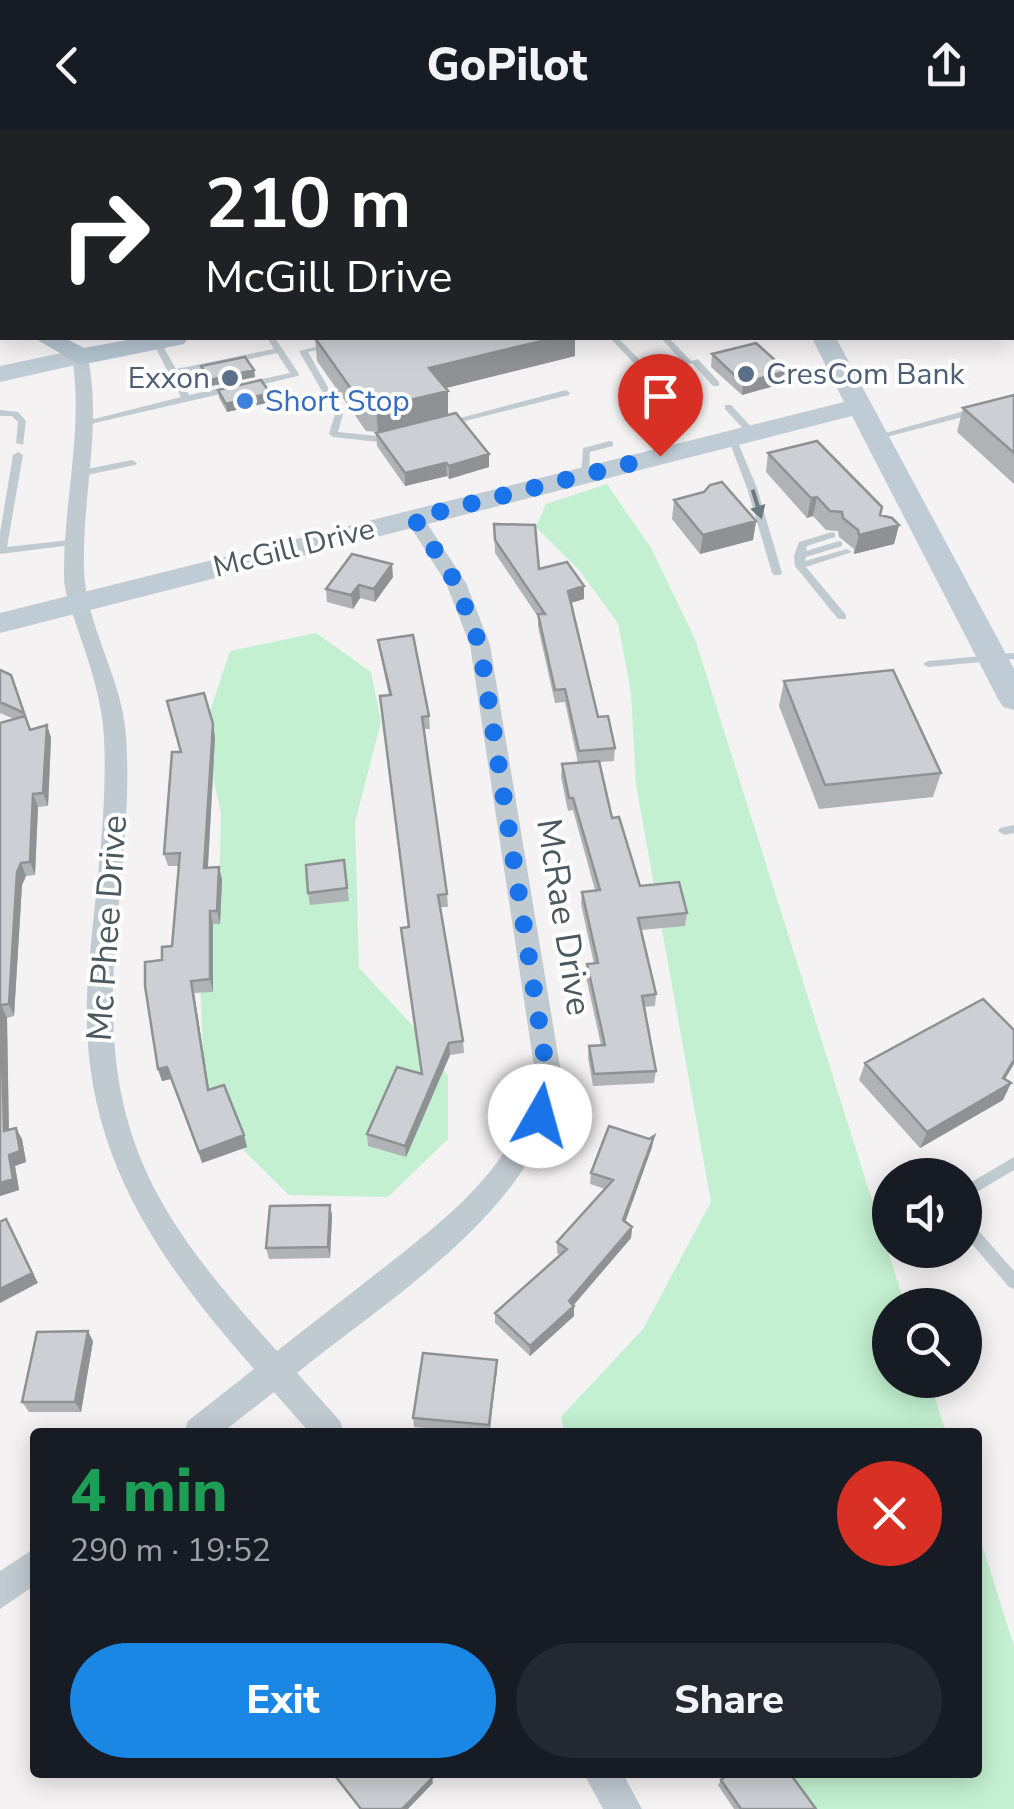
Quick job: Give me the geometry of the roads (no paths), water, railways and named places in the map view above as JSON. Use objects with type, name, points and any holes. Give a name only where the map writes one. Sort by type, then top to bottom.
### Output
[{"type":"main road","points":[[50,340],[80,357],[165,340]]},
{"type":"street","points":[[825,340],[876,437],[913,524],[1004,658],[1014,698]]},
{"type":"street","points":[[0,374],[80,357]]},
{"type":"street","name":"Mc Phee Drive","points":[[80,357],[88,390],[74,583],[106,686],[115,732],[116,783],[99,1012],[99,1064],[108,1117],[127,1171],[154,1223],[191,1274],[327,1428]]},
{"type":"street","name":"McGill Drive","points":[[0,623],[858,406]]},
{"type":"street","name":"McRae Drive","points":[[205,1428],[469,1217],[523,1151],[546,1097],[548,1079],[540,1024],[480,646],[456,583],[414,518]]},
{"type":"street","points":[[0,1592],[30,1568]]},
{"type":"street","points":[[606,1778],[624,1809]]},
{"type":"lane","points":[[165,340],[173,372],[186,398]]},
{"type":"lane","points":[[86,422],[295,374],[272,340]]},
{"type":"lane","points":[[616,340],[648,373]]},
{"type":"lane","points":[[667,340],[716,384]]},
{"type":"lane","points":[[173,372],[303,351],[328,341]]},
{"type":"lane","points":[[303,351],[339,414],[333,434],[378,439],[397,435]]},
{"type":"lane","points":[[435,425],[566,393]]},
{"type":"lane","points":[[725,394],[742,435],[752,488],[777,573]]},
{"type":"lane","points":[[876,437],[989,408]]},
{"type":"lane","points":[[0,413],[15,414],[22,420],[1,550],[77,542]]},
{"type":"lane","points":[[584,475],[586,450],[610,444]]},
{"type":"lane","points":[[82,472],[132,463]]},
{"type":"lane","points":[[800,561],[839,544],[802,544],[800,561],[842,617]]},
{"type":"lane","points":[[928,664],[1004,658]]},
{"type":"lane","points":[[982,1183],[1014,1163]]},
{"type":"lane","points":[[982,1245],[1014,1282]]},
{"type":"place","name":"CresCom Bank","points":[[746,374]]},
{"type":"place","name":"Exxon","points":[[230,378]]},
{"type":"place","name":"Short Stop","points":[[245,401]]}]
